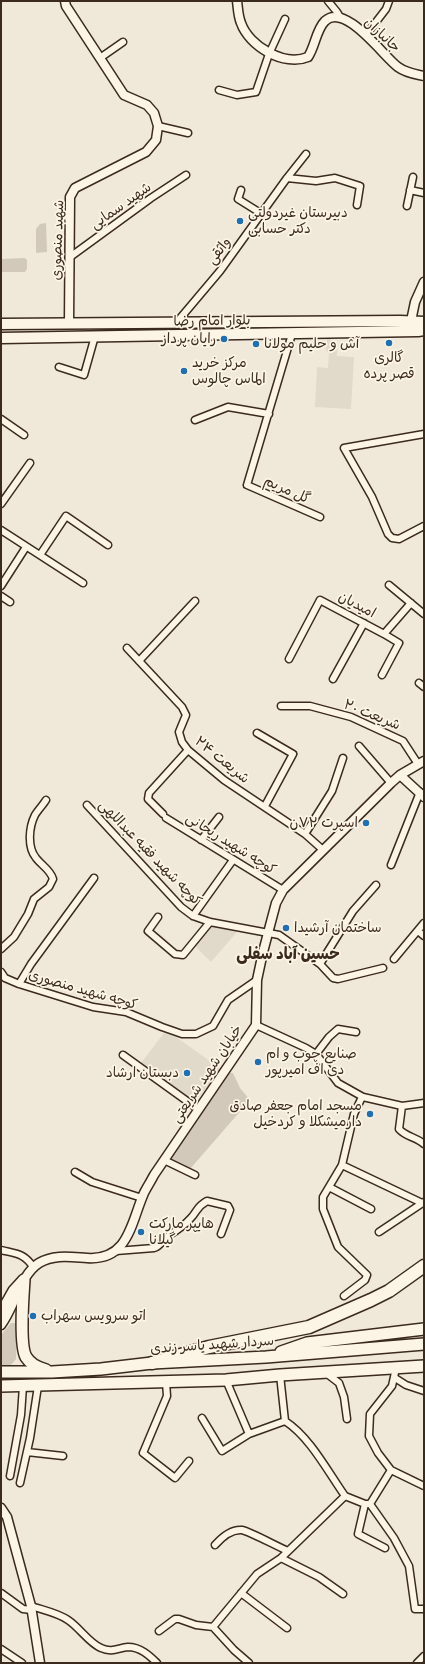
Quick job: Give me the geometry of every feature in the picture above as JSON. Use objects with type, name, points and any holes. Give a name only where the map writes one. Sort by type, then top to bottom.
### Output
[{"type":"highway","points":[[152,1363],[209,1347],[309,1327],[389,1291],[424,1266]]},
{"type":"highway","points":[[1,1314],[14,1291],[24,1280]]},
{"type":"highway","points":[[24,1280],[22,1312],[25,1356],[34,1366],[52,1372]]},
{"type":"highway","points":[[266,1357],[307,1343],[424,1330]]},
{"type":"highway","name":"سردار شهید یاسر زندی","points":[[1,1372],[101,1370],[152,1363],[266,1357],[424,1344]]},
{"type":"highway","points":[[1,1386],[226,1380],[325,1372],[396,1373],[424,1366]]},
{"type":"main road","name":"بلوار امام رضا","points":[[5,324],[411,320],[424,322]]},
{"type":"main road","points":[[5,324],[5,337]]},
{"type":"main road","name":"بلوار امام رضا","points":[[5,337],[292,334],[424,330]]},
{"type":"street","points":[[65,1],[66,6],[124,96],[147,105],[154,114],[158,126],[188,133]]},
{"type":"street","points":[[237,1],[241,23],[251,39],[269,54],[286,59],[308,58],[320,29],[325,22],[331,17],[340,17]]},
{"type":"street","points":[[328,1],[340,17]]},
{"type":"street","points":[[366,35],[386,9],[389,1]]},
{"type":"street","name":"جانبازان","points":[[340,17],[366,35],[397,66],[408,73],[424,76]]},
{"type":"street","points":[[218,90],[237,95],[256,92],[269,54],[285,18]]},
{"type":"street","points":[[100,58],[123,42]]},
{"type":"street","name":"شهید منصوری","points":[[69,323],[70,197],[74,188],[146,152],[156,140],[158,126]]},
{"type":"street","name":"واثقی","points":[[177,322],[220,271],[306,154]]},
{"type":"street","name":"شهید سمایی","points":[[70,257],[151,198],[186,175]]},
{"type":"street","points":[[407,206],[414,177]]},
{"type":"street","points":[[287,178],[316,181],[335,178],[360,186],[357,205]]},
{"type":"street","points":[[241,190],[238,198],[262,214]]},
{"type":"street","points":[[410,190],[424,193]]},
{"type":"street","points":[[411,320],[415,302],[424,282]]},
{"type":"street","points":[[195,420],[228,407],[269,414],[292,334]]},
{"type":"street","points":[[59,367],[84,375],[95,336]]},
{"type":"street","name":"گل مریم","points":[[269,414],[247,485],[320,518]]},
{"type":"street","points":[[1,419],[24,435]]},
{"type":"street","points":[[424,434],[344,448],[372,497],[388,534],[392,538],[399,539],[424,526]]},
{"type":"street","points":[[1,504],[30,464]]},
{"type":"street","points":[[40,556],[66,516],[108,545]]},
{"type":"street","points":[[1,530],[83,583]]},
{"type":"street","points":[[1,586],[26,547]]},
{"type":"street","points":[[389,585],[424,614]]},
{"type":"street","points":[[1,596],[10,602]]},
{"type":"street","name":"امیدیان","points":[[289,658],[320,600],[384,634],[411,603]]},
{"type":"street","points":[[139,661],[194,601]]},
{"type":"street","points":[[333,679],[364,623]]},
{"type":"street","points":[[382,675],[400,643],[384,634]]},
{"type":"street","name":"شریعت ۲۴","points":[[128,648],[182,707],[186,715],[179,732],[182,742],[188,750],[224,780],[305,834],[323,850]]},
{"type":"street","name":"شریعت ۲۰","points":[[281,706],[310,706],[351,717],[403,741],[421,763]]},
{"type":"street","points":[[258,733],[293,754],[265,806]]},
{"type":"street","points":[[359,746],[391,783]]},
{"type":"street","name":"کوچه شهید ریحانی","points":[[188,750],[149,793],[148,799],[165,816],[201,840],[283,890]]},
{"type":"street","points":[[305,834],[332,791],[343,758]]},
{"type":"street","name":"خیابان شهید شریعتی","points":[[116,1251],[133,1228],[142,1198],[154,1174],[256,1025],[257,980],[267,933],[276,903],[283,890],[391,783],[400,775],[421,763]]},
{"type":"street","points":[[391,865],[422,795],[400,775]]},
{"type":"street","points":[[1,949],[14,937],[28,914],[34,899],[49,887],[53,879],[51,872],[36,858],[31,849],[30,832],[35,816],[46,800]]},
{"type":"street","name":"کوچه شهید فقیه عبداللهی","points":[[87,805],[181,906],[193,916],[210,922],[279,935],[320,964],[333,978],[338,979],[383,968]]},
{"type":"street","points":[[201,840],[219,817]]},
{"type":"street","points":[[193,916],[233,860]]},
{"type":"street","points":[[19,984],[31,964],[94,878]]},
{"type":"street","points":[[320,964],[353,911],[376,884]]},
{"type":"street","points":[[158,917],[148,931],[175,954],[183,955],[210,922]]},
{"type":"street","points":[[394,959],[424,923]]},
{"type":"street","points":[[418,931],[424,936]]},
{"type":"street","name":"کوچه شهید منصوری","points":[[1,972],[4,980],[93,1007],[126,1012],[182,1034],[196,1034],[213,1026],[228,1000],[257,980]]},
{"type":"street","points":[[256,1025],[316,1054],[338,1083],[362,1097],[402,1106],[424,1103]]},
{"type":"street","points":[[316,1054],[329,1037],[338,1029],[356,1032]]},
{"type":"street","points":[[124,1055],[198,1109]]},
{"type":"street","points":[[344,1296],[365,1280],[367,1275],[338,1248],[323,1209],[323,1197],[342,1165],[354,1114],[362,1097]]},
{"type":"street","points":[[402,1106],[399,1129],[404,1135],[424,1144]]},
{"type":"street","points":[[164,1160],[195,1176]]},
{"type":"street","points":[[342,1165],[423,1203]]},
{"type":"street","points":[[75,1172],[92,1182],[142,1198]]},
{"type":"street","points":[[329,1187],[371,1209]]},
{"type":"street","points":[[1,1326],[17,1299],[24,1280],[34,1268],[48,1259],[72,1256],[97,1258],[105,1257],[116,1251],[154,1248],[159,1246],[166,1237],[177,1231],[191,1219],[199,1206],[207,1201],[228,1206],[230,1210],[221,1234]]},
{"type":"street","points":[[379,1232],[423,1203]]},
{"type":"street","points":[[1,1250],[21,1254],[27,1258],[34,1268]]},
{"type":"street","points":[[325,1372],[339,1384],[344,1397],[347,1419]]},
{"type":"street","points":[[396,1373],[406,1385],[424,1391]]},
{"type":"street","points":[[396,1373],[392,1386],[370,1414],[369,1436],[378,1453],[391,1470],[424,1486]]},
{"type":"street","points":[[280,1375],[285,1421]]},
{"type":"street","points":[[226,1380],[249,1434]]},
{"type":"street","points":[[166,1382],[167,1396],[143,1453],[175,1478],[189,1461]]},
{"type":"street","points":[[10,1476],[21,1415],[23,1386]]},
{"type":"street","points":[[20,1483],[27,1452],[38,1386]]},
{"type":"street","points":[[202,1418],[222,1451],[249,1434],[285,1421]]},
{"type":"street","points":[[285,1421],[294,1427],[305,1438],[345,1496],[367,1504],[394,1538],[409,1566],[415,1609],[424,1609]]},
{"type":"street","points":[[27,1452],[63,1456]]},
{"type":"street","points":[[385,1548],[358,1534],[367,1504],[391,1470]]},
{"type":"street","points":[[213,1627],[257,1574],[281,1558],[345,1496]]},
{"type":"street","points":[[1,1508],[7,1517],[31,1608],[40,1663]]},
{"type":"street","points":[[215,1545],[233,1531],[242,1530],[288,1551]]},
{"type":"street","points":[[281,1558],[319,1577],[343,1594]]},
{"type":"street","points":[[1,1593],[23,1609],[31,1608],[67,1619],[102,1649],[120,1650],[128,1647],[147,1653],[157,1663]]},
{"type":"street","points":[[241,1593],[287,1628]]},
{"type":"street","points":[[158,1631],[175,1619],[196,1625],[213,1627],[234,1650],[249,1663]]},
{"type":"street","points":[[1,1650],[22,1663]]},
{"type":"street","points":[[417,1663],[424,1656]]},
{"type":"shaded area","points":[[46,223],[47,252],[36,253],[36,229],[40,224]]},
{"type":"shaded area","points":[[25,258],[27,260],[27,269],[25,272],[1,272],[2,259]]},
{"type":"shaded area","points":[[327,336],[331,337],[330,348],[337,349],[337,356],[354,357],[351,409],[315,407],[317,367],[328,368],[329,353],[326,351]]},
{"type":"shaded area","points":[[211,925],[225,927],[237,932],[211,962],[195,946]]},
{"type":"shaded area","points":[[164,1033],[176,1037],[221,1069],[195,1102],[141,1063]]},
{"type":"shaded area","points":[[228,1073],[233,1073],[240,1088],[250,1100],[190,1169],[168,1158]]},
{"type":"shaded area","points":[[11,1323],[17,1325],[16,1359],[10,1366],[1,1368],[1,1335]]},
{"type":"place","name":"دبیرستان غیردولتی دکتر حسابی","points":[[240,221]]},
{"type":"place","name":"رایان پرداز","points":[[224,339]]},
{"type":"place","name":"گالری قصر پرده","points":[[389,343]]},
{"type":"place","name":"آش و حلیم مولانا","points":[[256,344]]},
{"type":"place","name":"مرکز خرید الماس چالوس","points":[[184,371]]},
{"type":"place","name":"اسپرت ۷۲ن","points":[[366,823]]},
{"type":"place","name":"ساختمان آرشیدا","points":[[286,928]]},
{"type":"place","name":"صنایع چوب و ام دی اف امیرپور","points":[[258,1062]]},
{"type":"place","name":"دبستان ارشاد","points":[[187,1073]]},
{"type":"place","name":"مسجد امام جعفر صادق دارمیشکلا و کردخیل","points":[[370,1114]]},
{"type":"place","name":"هایپر مارکت گیلانا","points":[[141,1232]]},
{"type":"place","name":"اتو سرویس سهراب","points":[[33,1316]]},
{"type":"district","name":"حسین آباد سفلی","points":[[288,954]]}]
